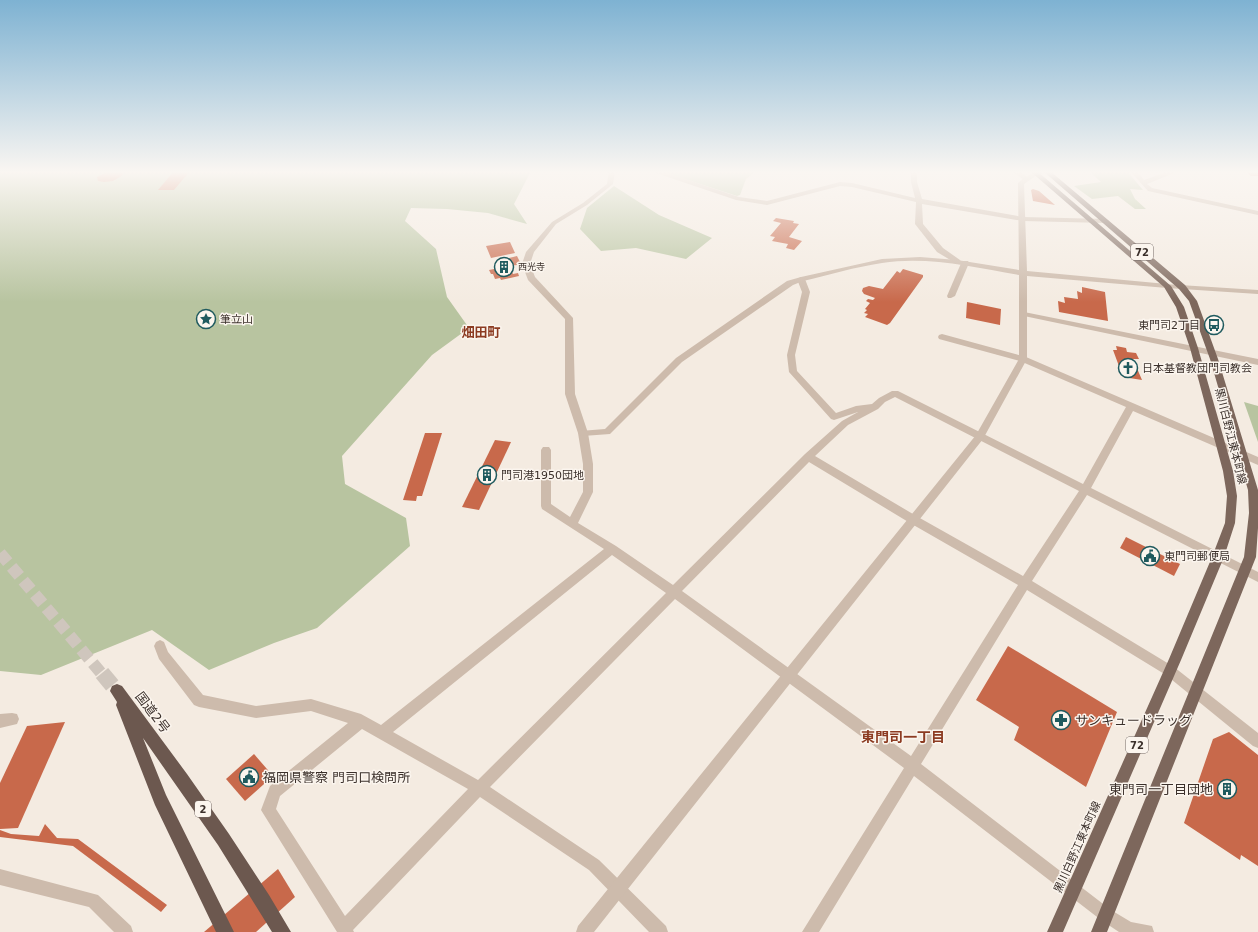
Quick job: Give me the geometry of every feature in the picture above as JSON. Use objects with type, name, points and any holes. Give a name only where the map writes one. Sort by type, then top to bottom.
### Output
[{"type":"highway","name":"国道2号","points":[[225,932],[160,800],[117,691],[175,768],[262,897],[282,932]]},
{"type":"main road","name":"黒川白野江東本町線","points":[[1055,932],[1170,671],[1218,557],[1230,523],[1232,496],[1228,471],[1194,348],[1180,307],[1168,286],[1083,214]]},
{"type":"main road","name":"黒川白野江東本町線","points":[[1098,214],[1182,287],[1193,302],[1212,353],[1253,490],[1254,512],[1250,558],[1099,932]]},
{"type":"street","points":[[568,214],[554,223],[534,248],[526,264],[531,278],[569,318],[570,394],[583,433],[588,464],[588,492],[582,509],[572,524]]},
{"type":"street","points":[[919,214],[919,224],[940,250],[961,262]]},
{"type":"street","points":[[997,214],[1023,219],[1092,222],[1106,221]]},
{"type":"street","points":[[584,932],[980,437],[1023,359],[1023,214]]},
{"type":"street","points":[[583,433],[607,432],[679,360],[790,283],[882,261],[920,259],[961,262],[1024,273],[1168,286],[1258,292]]},
{"type":"street","points":[[951,296],[961,262]]},
{"type":"street","points":[[802,279],[806,292],[791,355],[793,372],[834,417],[856,409],[875,407]]},
{"type":"street","points":[[1024,314],[1258,362]]},
{"type":"street","points":[[942,337],[1023,359],[1258,461]]},
{"type":"street","points":[[361,721],[275,791],[268,810],[345,930],[479,788],[808,457],[845,423],[875,407],[882,400],[894,393],[1258,577]]},
{"type":"street","points":[[810,932],[1025,583],[1085,490],[1131,406]]},
{"type":"street","points":[[546,450],[546,506],[674,592],[913,766],[1106,915],[1129,929],[1146,932]]},
{"type":"street","points":[[808,457],[914,520],[1025,583],[1170,671],[1258,741]]},
{"type":"street","points":[[382,732],[612,549]]},
{"type":"street","points":[[160,646],[163,655],[199,701],[256,712],[310,705],[361,721],[382,732],[479,788],[594,865],[660,932]]},
{"type":"street","points":[[0,877],[92,900],[125,932]]},
{"type":"green space","points":[[0,214],[408,214],[405,221],[436,249],[447,297],[469,328],[432,355],[342,456],[345,484],[406,518],[410,546],[317,628],[274,643],[209,670],[152,630],[41,675],[0,671]]},
{"type":"green space","points":[[493,214],[521,214],[527,224]]},
{"type":"green space","points":[[585,214],[658,214],[712,238],[686,259],[636,248],[601,251],[580,229]]},
{"type":"green space","points":[[1244,402],[1258,406],[1258,442]]},
{"type":"building","points":[[776,218],[794,221],[793,223],[799,224],[789,237],[802,241],[794,250],[786,248],[788,244],[772,241],[775,237],[770,236],[781,223],[773,221]]},
{"type":"building","name":"西光寺","points":[[510,242],[515,253],[491,258],[486,246]]},
{"type":"building","name":"西光寺","points":[[517,256],[520,262],[516,263],[517,265],[510,266],[513,274],[518,273],[519,276],[501,280],[500,278],[495,279],[489,270],[499,268],[496,261]]},
{"type":"building","points":[[903,269],[923,275],[923,277],[890,323],[887,325],[865,317],[868,314],[864,313],[867,310],[865,309],[870,303],[866,301],[868,299],[873,300],[875,298],[864,294],[862,291],[863,288],[869,286],[883,289],[897,271],[900,273]]},
{"type":"building","points":[[1082,287],[1105,292],[1108,321],[1059,312],[1058,301],[1065,303],[1064,297],[1078,299],[1077,291],[1082,293]]},
{"type":"building","points":[[967,302],[1001,309],[1000,325],[966,318]]},
{"type":"building","name":"日本基督教団門司教会","points":[[1116,346],[1126,348],[1127,352],[1136,353],[1139,359],[1133,359],[1142,380],[1123,377],[1113,350],[1117,350]]},
{"type":"building","points":[[425,433],[442,433],[422,496],[417,496],[416,501],[403,500]]},
{"type":"building","name":"門司港1950団地","points":[[495,440],[511,442],[479,510],[462,507]]},
{"type":"building","name":"東門司郵便局","points":[[1126,537],[1180,564],[1174,576],[1120,548]]},
{"type":"building","name":"サンキュードラッグ","points":[[1008,646],[1117,712],[1086,787],[1014,740],[1019,727],[976,700]]},
{"type":"building","points":[[65,722],[18,828],[0,829],[0,783],[27,726]]},
{"type":"building","name":"東門司一丁目団地","points":[[1229,732],[1258,755],[1258,866],[1241,855],[1240,860],[1184,823],[1213,739]]},
{"type":"building","name":"福岡県警察 門司口検問所","points":[[254,754],[273,776],[245,801],[226,779]]},
{"type":"building","points":[[45,824],[57,838],[78,839],[167,905],[161,912],[73,846],[0,837],[0,830],[11,834],[39,836]]},
{"type":"building","points":[[278,869],[295,897],[256,932],[204,932]]},
{"type":"tunnel","points":[[0,553],[102,674]]},
{"type":"tunnel","points":[[102,673],[117,691]]},
{"type":"place","name":"西光寺","points":[[504,267]]},
{"type":"place","name":"筆立山","points":[[206,319]]},
{"type":"place","name":"東門司2丁目","points":[[1214,325]]},
{"type":"place","name":"日本基督教団門司教会","points":[[1128,368]]},
{"type":"place","name":"門司港1950団地","points":[[487,475]]},
{"type":"place","name":"東門司郵便局","points":[[1150,556]]},
{"type":"place","name":"サンキュードラッグ","points":[[1061,720]]},
{"type":"place","name":"福岡県警察 門司口検問所","points":[[249,777]]},
{"type":"place","name":"東門司一丁目団地","points":[[1227,789]]},
{"type":"district","name":"畑田町","points":[[481,332]]},
{"type":"district","name":"東門司一丁目","points":[[903,737]]}]
